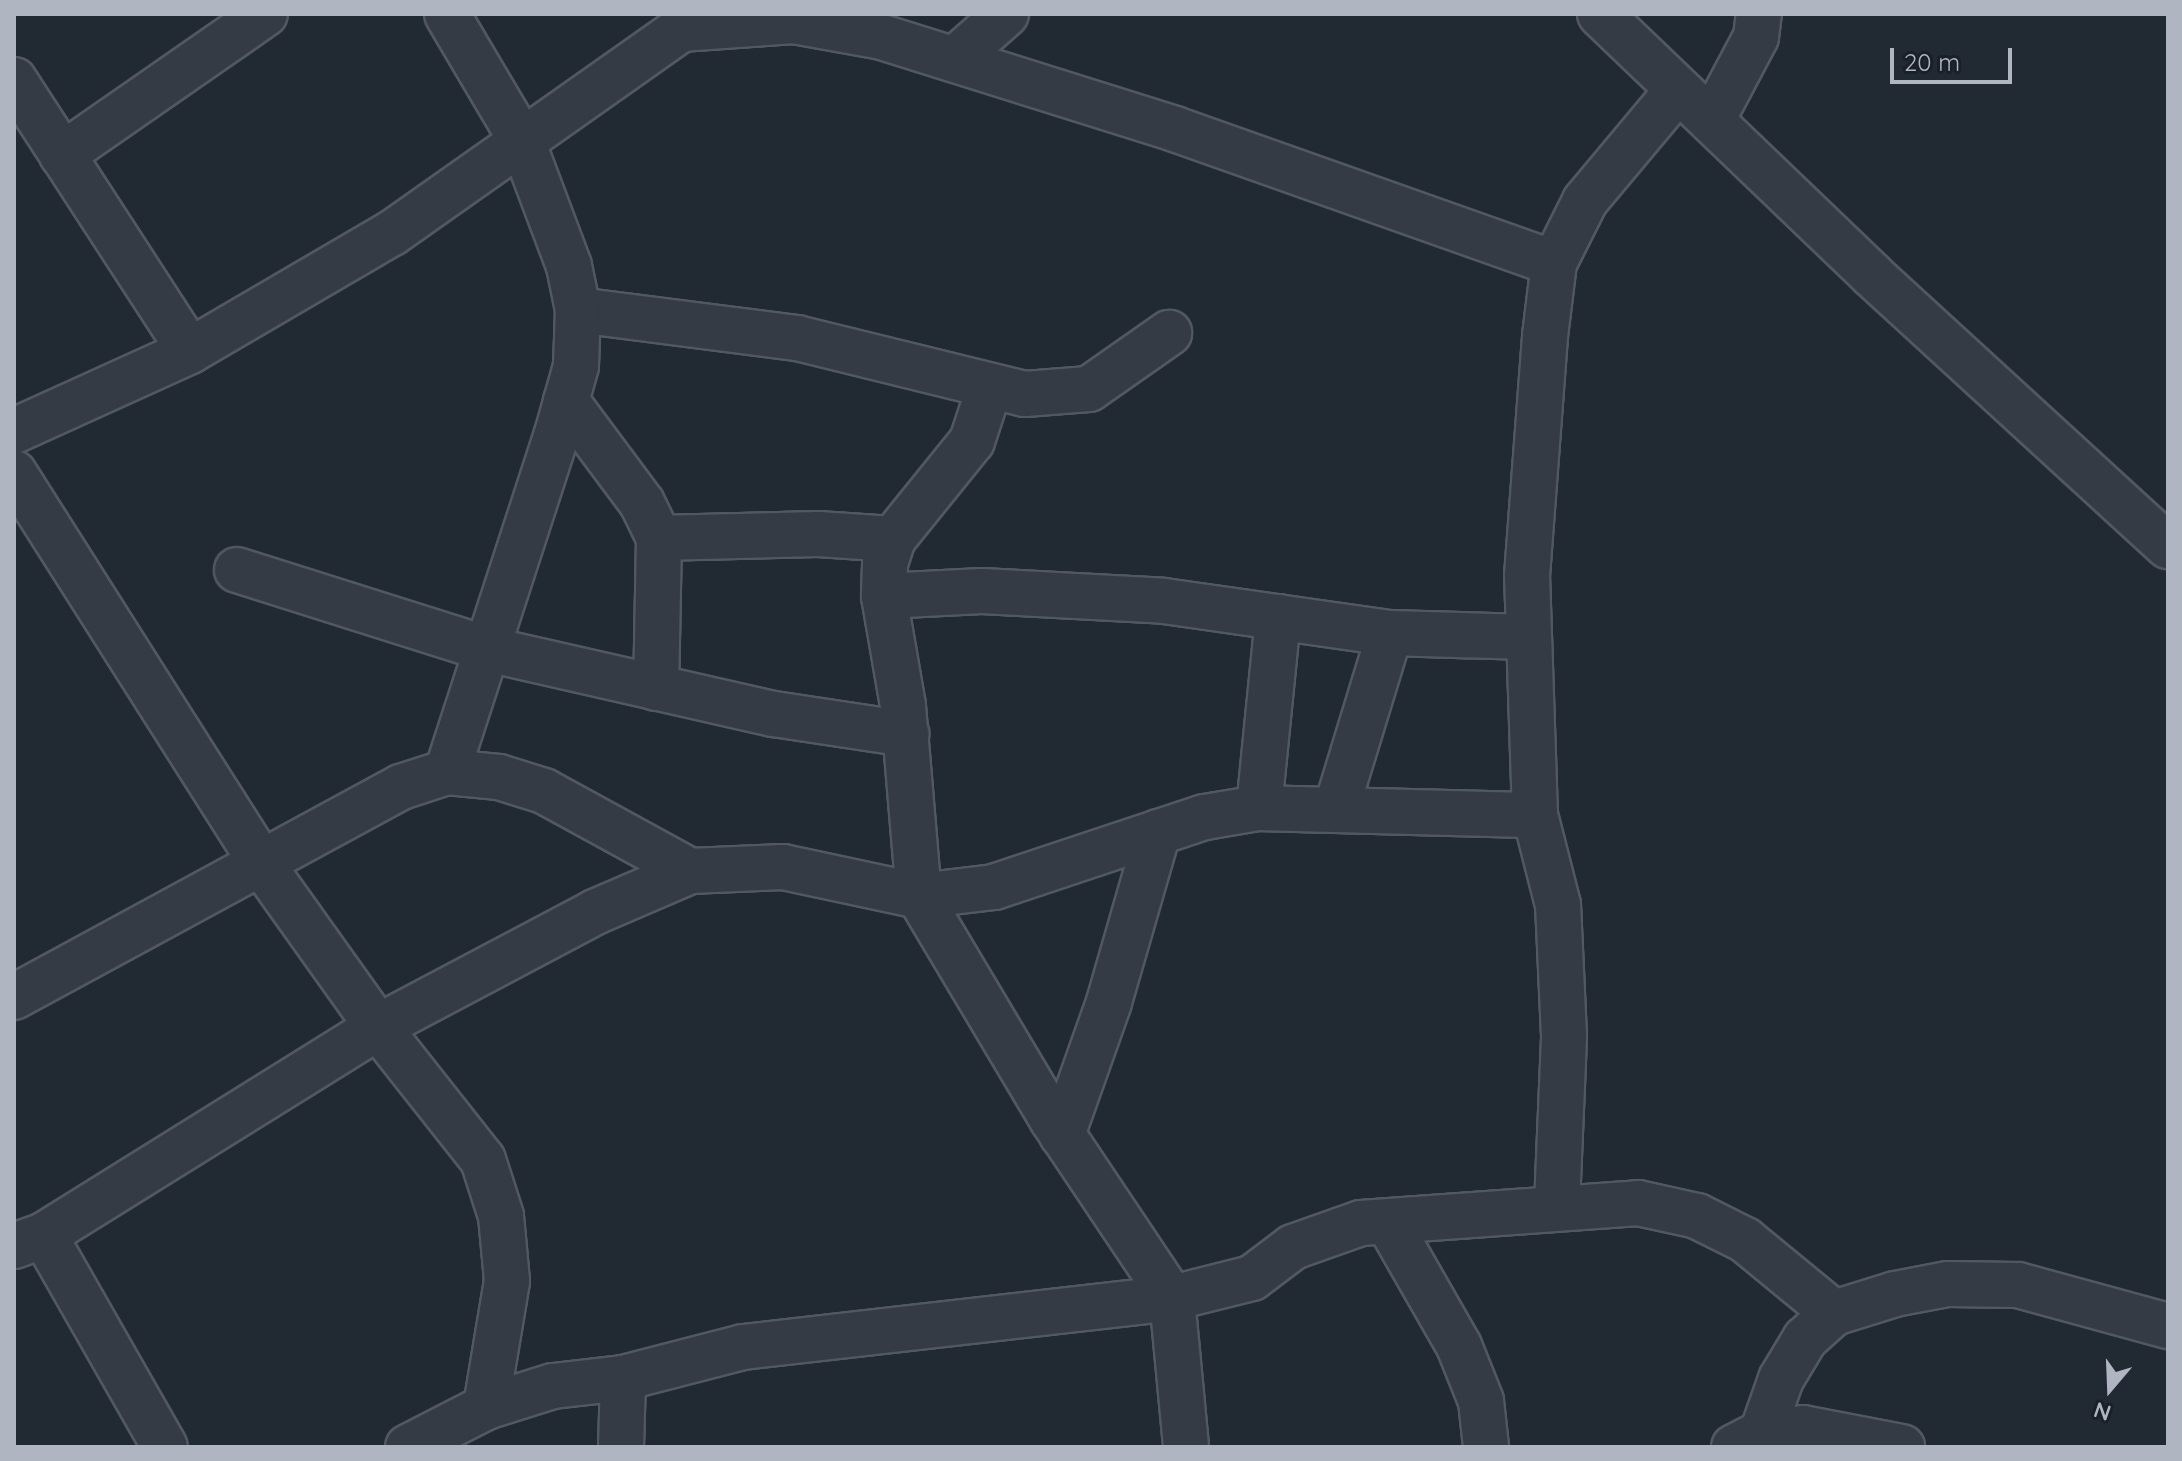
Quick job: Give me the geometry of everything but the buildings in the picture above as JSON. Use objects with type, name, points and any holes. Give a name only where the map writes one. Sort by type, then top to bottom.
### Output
[{"type":"street","points":[[62,155],[265,14]]},
{"type":"street","points":[[447,14],[522,141],[569,266],[578,310],[576,366],[447,772]]},
{"type":"street","points":[[955,59],[1006,14]]},
{"type":"street","points":[[1600,14],[1873,276],[2168,546]]},
{"type":"street","points":[[1712,120],[1756,37],[1759,14]]},
{"type":"street","points":[[14,431],[190,351],[392,233],[522,141],[675,21],[797,18],[882,37],[1175,129],[1554,263]]},
{"type":"street","points":[[14,80],[190,351]]},
{"type":"street","points":[[1557,1205],[1564,1036],[1558,905],[1535,815],[1527,576],[1554,263],[1585,201],[1677,91]]},
{"type":"street","points":[[578,310],[797,338],[1025,394],[1089,389],[1169,333]]},
{"type":"street","points":[[990,386],[972,441],[893,539],[885,564],[884,596],[906,734],[919,896],[1062,1135],[1172,1298],[1186,1447]]},
{"type":"street","points":[[566,401],[642,503],[659,538],[656,688]]},
{"type":"street","points":[[14,473],[263,866],[378,1027],[483,1160],[501,1216],[507,1281],[486,1407]]},
{"type":"street","points":[[659,538],[818,534],[893,539]]},
{"type":"street","points":[[237,570],[487,649],[774,714],[906,734]]},
{"type":"street","points":[[884,596],[1027,594],[1164,601],[1390,633],[1528,637]]},
{"type":"street","points":[[1259,808],[1278,617]]},
{"type":"street","points":[[1337,806],[1390,633]]},
{"type":"street","points":[[14,997],[263,866],[401,787],[447,772],[499,777],[544,791],[690,871]]},
{"type":"street","points":[[165,1447],[29,1241],[378,1027],[595,912],[690,871],[783,867],[919,896],[994,887],[1205,817],[1259,808],[1337,806],[1535,815]]},
{"type":"street","points":[[1062,1135],[1109,1002],[1158,832]]},
{"type":"street","points":[[408,1447],[486,1407],[553,1386],[623,1378],[743,1347],[1172,1298],[1252,1278],[1293,1247],[1361,1223],[1557,1205],[1638,1203],[1697,1216],[1745,1240],[1834,1313]]},
{"type":"street","points":[[1388,1222],[1459,1346],[1481,1401],[1486,1447]]},
{"type":"street","points":[[1748,1440],[1805,1339],[1834,1313],[1948,1284],[2018,1285],[2168,1326]]},
{"type":"street","points":[[621,1447],[623,1378]]},
{"type":"street","points":[[1748,1440],[1803,1428],[1902,1447]]}]
